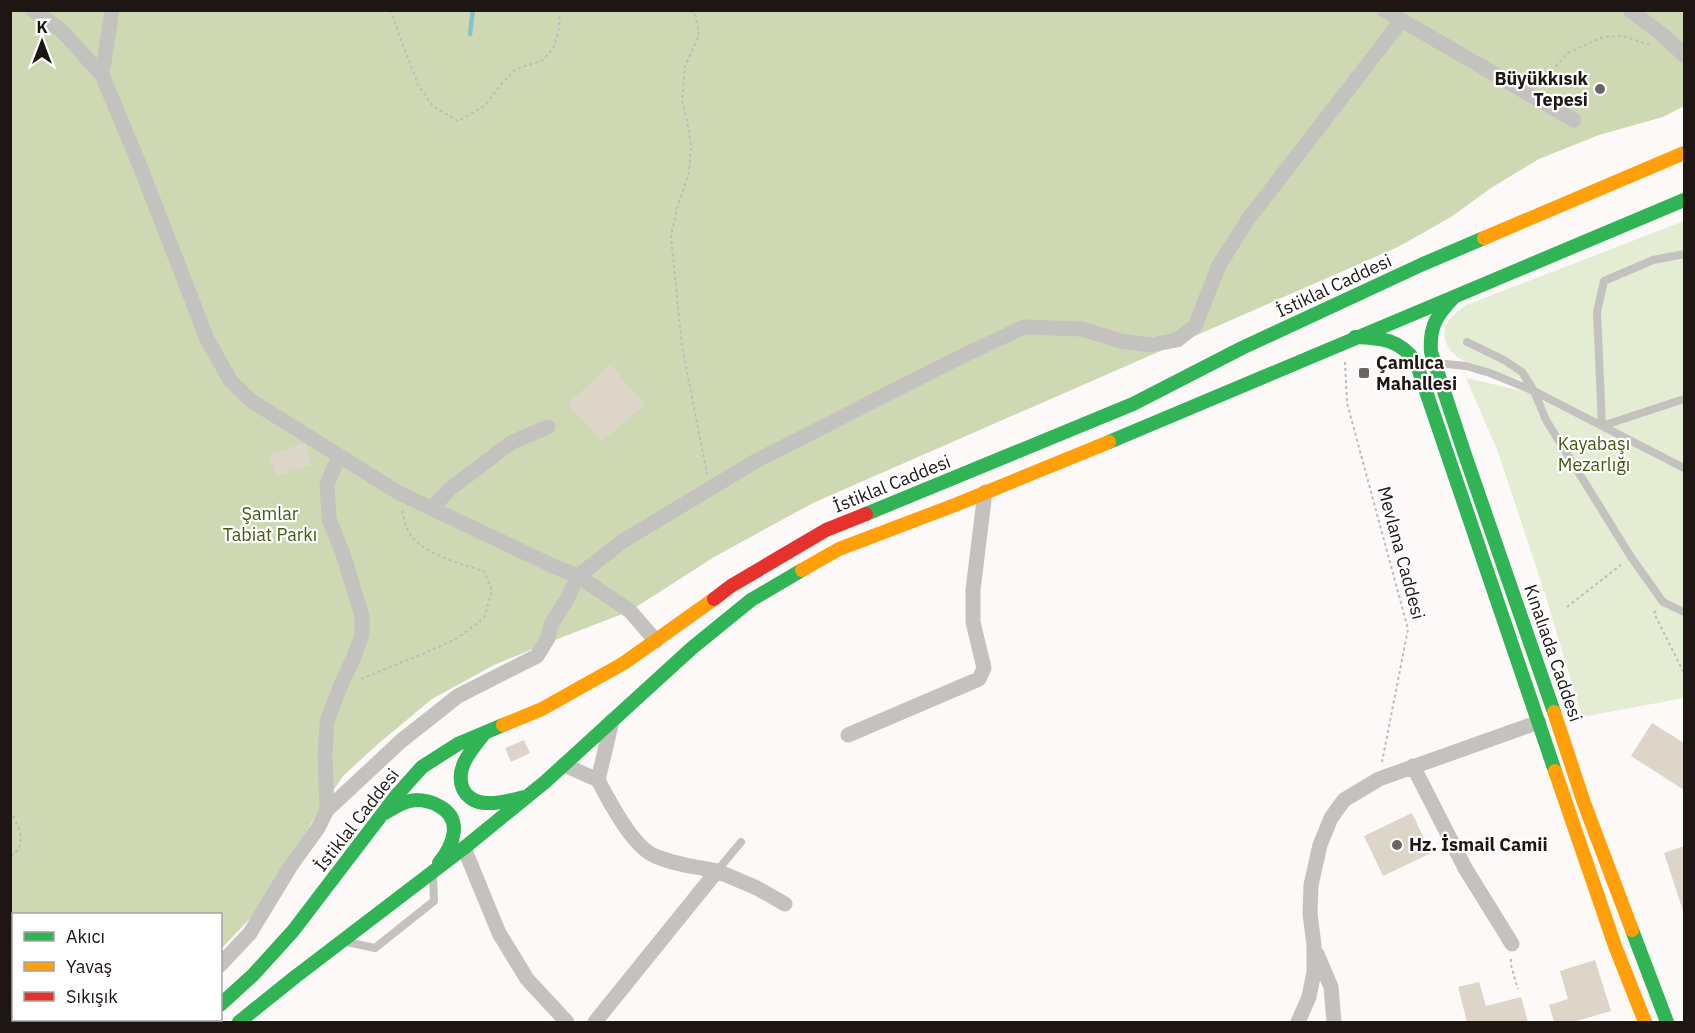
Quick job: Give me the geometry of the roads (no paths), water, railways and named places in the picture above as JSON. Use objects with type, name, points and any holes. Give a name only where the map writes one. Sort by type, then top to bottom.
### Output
[{"type":"main road","name":"İstiklal Caddesi","points":[[222,1003],[253,975],[293,931],[396,796],[422,767],[458,744],[542,709],[624,663],[731,586],[787,552],[826,530],[1133,404],[1242,348],[1423,264],[1684,153]]},
{"type":"main road","points":[[238,1023],[253,1015],[343,941],[529,796],[692,648],[751,600],[839,549],[1220,396],[1355,337],[1684,200]]},
{"type":"main road","points":[[1355,337],[1383,338],[1403,347],[1404,337],[1419,334],[1433,323],[1441,310],[1454,297]]},
{"type":"main road","name":"Kınalıada Caddesi","points":[[1419,334],[1435,363],[1584,803],[1667,1023]]},
{"type":"main road","name":"Kınalıada Caddesi","points":[[1403,347],[1416,363],[1615,946],[1645,1023]]},
{"type":"main road","points":[[484,734],[471,750],[462,768],[460,783],[466,796],[481,803],[504,802],[529,796]]},
{"type":"main road","points":[[384,813],[408,802],[432,801],[447,810],[454,821],[454,836],[446,854],[433,872]]},
{"type":"street","points":[[33,10],[61,30],[102,75],[207,339],[230,380],[250,400],[399,493],[578,576],[630,611],[656,641]]},
{"type":"street","points":[[102,75],[112,10]]},
{"type":"street","points":[[1384,10],[1574,120]]},
{"type":"street","points":[[1630,10],[1684,55]]},
{"type":"street","points":[[222,963],[250,933],[290,867],[318,828],[327,810],[401,741],[458,696],[537,656],[548,638],[557,612],[578,576],[623,541],[754,462],[1024,327],[1082,329],[1122,341],[1150,345],[1177,340],[1195,326],[1219,265],[1249,218],[1401,21]]},
{"type":"street","points":[[432,508],[451,488],[512,442],[548,427]]},
{"type":"street","points":[[327,810],[325,754],[327,722],[362,635],[362,616],[343,554],[329,519],[327,484],[339,456]]},
{"type":"street","points":[[848,735],[979,679],[984,668],[973,622],[973,590],[985,492]]},
{"type":"street","points":[[598,780],[612,721]]},
{"type":"street","points":[[1298,1023],[1309,997],[1314,972],[1314,945],[1310,914],[1311,885],[1320,845],[1330,818],[1344,800],[1378,779],[1539,722]]},
{"type":"street","points":[[564,765],[598,780],[611,805],[639,844],[652,855],[717,871],[757,888],[784,904]]},
{"type":"street","points":[[1413,766],[1465,868],[1512,944]]},
{"type":"street","points":[[464,848],[499,933],[527,979],[567,1023]]},
{"type":"street","points":[[595,1023],[717,871]]},
{"type":"street","points":[[1314,945],[1330,987],[1334,1023]]},
{"type":"lane","points":[[1602,426],[1597,312],[1604,281],[1653,260],[1684,254]]},
{"type":"lane","points":[[1467,342],[1504,360],[1522,372],[1534,391],[1546,420],[1631,557],[1663,602],[1684,612]]},
{"type":"lane","points":[[1435,363],[1467,366],[1534,391],[1684,468]]},
{"type":"lane","points":[[1602,426],[1684,399]]},
{"type":"lane","points":[[717,871],[741,842]]},
{"type":"lane","points":[[343,941],[375,948],[434,901],[433,872]]},
{"type":"waterway","points":[[470,34],[473,10]]},
{"type":"place","name":"Büyükkısık Tepesi","points":[[1600,89]]},
{"type":"place","name":"Çamlıca Mahallesi","points":[[1364,373]]},
{"type":"place","name":"Hz. İsmail Camii","points":[[1397,845]]},
{"type":"park label","name":"Kayabaşı Mezarlığı","points":[[1594,454]]},
{"type":"park label","name":"Şamlar Tabiat Parkı","points":[[270,524]]}]
